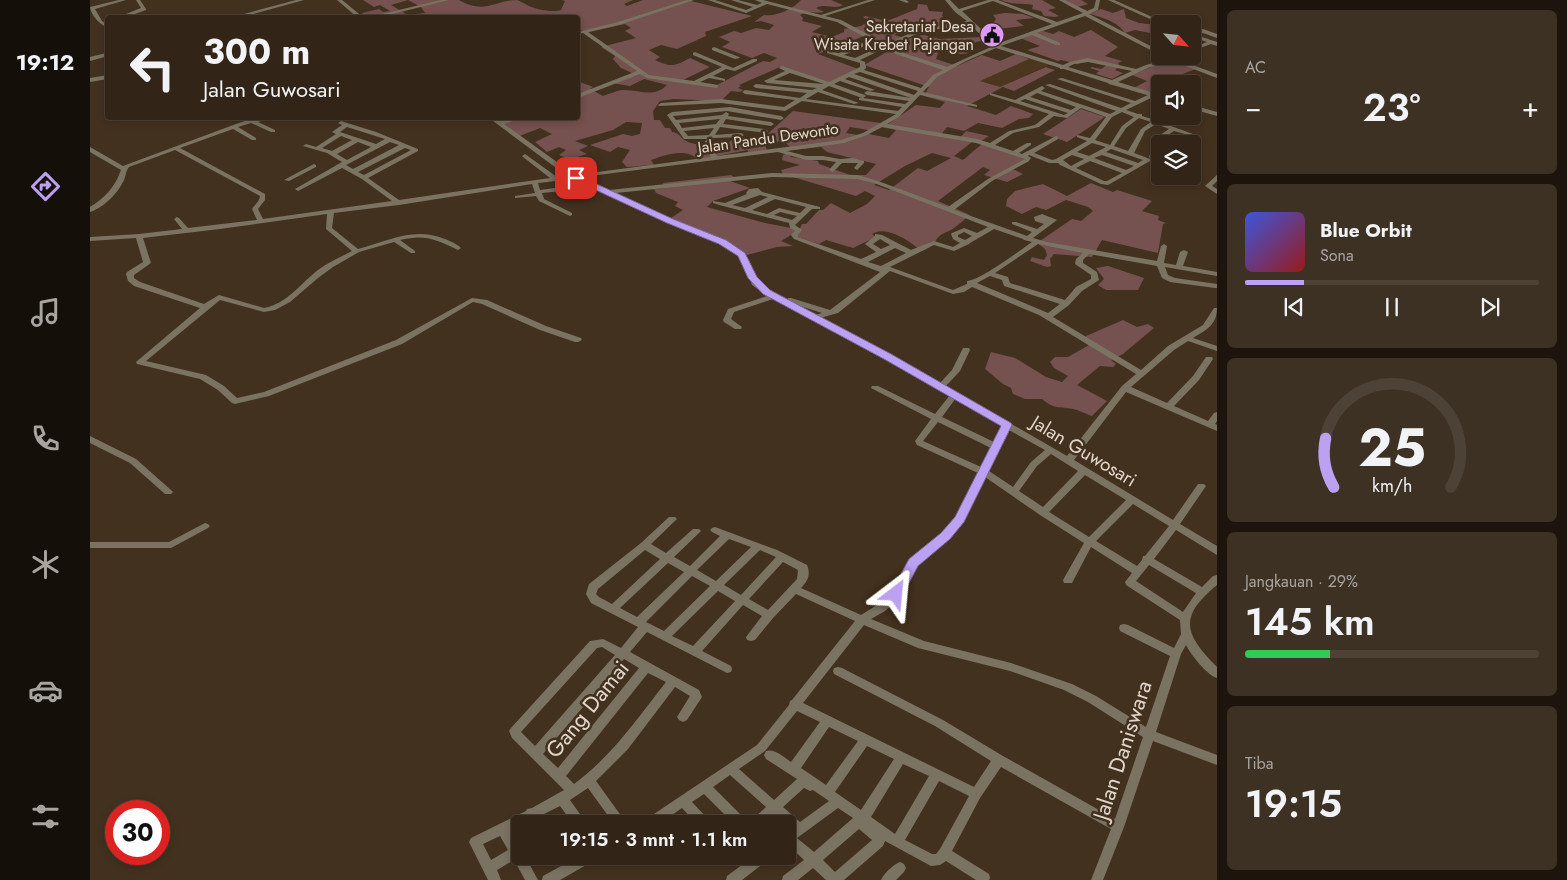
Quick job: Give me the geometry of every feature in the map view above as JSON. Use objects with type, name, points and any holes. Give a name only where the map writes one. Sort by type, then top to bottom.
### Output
[{"type":"street","points":[[105,26],[100,22],[91,8],[124,0]]},
{"type":"street","points":[[127,15],[144,9],[138,0]]},
{"type":"street","points":[[243,15],[302,0]]},
{"type":"street","points":[[339,0],[358,15]]},
{"type":"street","points":[[380,15],[447,0]]},
{"type":"street","points":[[580,33],[620,23],[687,0]]},
{"type":"street","points":[[713,1],[723,0]]},
{"type":"street","points":[[733,0],[757,7]]},
{"type":"street","points":[[757,0],[845,24],[901,54],[946,69]]},
{"type":"street","points":[[821,16],[872,0]]},
{"type":"street","points":[[947,0],[996,46],[1149,96]]},
{"type":"street","points":[[957,10],[994,0],[1056,24]]},
{"type":"street","points":[[1061,0],[1150,48]]},
{"type":"street","points":[[1086,13],[1095,10],[1098,0]]},
{"type":"street","points":[[1110,0],[1151,18]]},
{"type":"street","points":[[713,1],[744,12],[766,2]]},
{"type":"street","name":"Jalan Pandu Dewonto","points":[[90,239],[139,236],[261,222],[534,182],[842,142],[883,124],[900,113],[935,76],[946,69],[996,46],[1086,13]]},
{"type":"street","points":[[100,22],[105,21]]},
{"type":"street","points":[[855,60],[930,26],[946,29],[969,22]]},
{"type":"street","points":[[585,32],[640,72],[654,78],[696,82],[740,56]]},
{"type":"street","points":[[1201,32],[1217,36]]},
{"type":"street","points":[[1033,33],[1058,44]]},
{"type":"street","points":[[1201,38],[1214,43]]},
{"type":"street","points":[[840,55],[874,40]]},
{"type":"street","points":[[1201,47],[1214,43]]},
{"type":"street","points":[[740,56],[716,48],[699,55],[727,72],[755,60]]},
{"type":"street","points":[[661,105],[721,101],[786,109],[800,99],[863,68],[861,65],[863,63],[829,52]]},
{"type":"street","points":[[90,59],[105,55]]},
{"type":"street","points":[[1062,68],[1080,61],[1091,61],[1136,72]]},
{"type":"street","points":[[1111,83],[1154,65]]},
{"type":"street","points":[[1188,65],[1217,76]]},
{"type":"street","points":[[782,68],[821,88]]},
{"type":"street","points":[[789,71],[745,92],[800,99],[917,95]]},
{"type":"street","points":[[580,95],[640,72]]},
{"type":"street","points":[[855,72],[882,86],[975,106]]},
{"type":"street","points":[[855,72],[917,95]]},
{"type":"street","points":[[1015,102],[1072,72],[1136,92]]},
{"type":"street","points":[[709,76],[723,80]]},
{"type":"street","points":[[90,80],[105,78]]},
{"type":"street","points":[[840,79],[863,98]]},
{"type":"street","points":[[1060,79],[1135,103]]},
{"type":"street","points":[[766,81],[821,88],[907,106]]},
{"type":"street","points":[[1048,85],[1151,119]]},
{"type":"street","points":[[756,86],[821,88],[863,98],[900,113]]},
{"type":"street","points":[[863,98],[882,86]]},
{"type":"street","points":[[999,96],[1010,91]]},
{"type":"street","points":[[1036,91],[1110,116]]},
{"type":"street","points":[[992,94],[1065,117],[1081,106]]},
{"type":"street","points":[[1060,163],[1071,152],[1092,140],[1110,116],[1149,96]]},
{"type":"street","points":[[1026,97],[1072,112]]},
{"type":"street","points":[[715,159],[707,143],[729,109],[736,102]]},
{"type":"street","points":[[1208,112],[1217,108]]},
{"type":"street","points":[[741,136],[686,138],[670,114],[729,109],[781,118]]},
{"type":"street","points":[[1201,110],[1217,114]]},
{"type":"street","points":[[991,145],[1011,132],[1037,126],[1053,114]]},
{"type":"street","points":[[1072,168],[1110,146],[1124,127],[1140,116]]},
{"type":"street","points":[[675,122],[724,117],[771,124]]},
{"type":"street","points":[[90,210],[103,203],[120,183],[123,169],[135,162],[235,124],[256,120]]},
{"type":"street","points":[[495,120],[575,177]]},
{"type":"street","points":[[500,123],[510,120]]},
{"type":"street","points":[[251,121],[273,131]]},
{"type":"street","points":[[235,124],[254,139]]},
{"type":"street","points":[[364,178],[416,151],[390,139],[344,124],[334,131],[375,146]]},
{"type":"street","points":[[883,124],[991,145],[1060,163],[1072,168],[1126,172]]},
{"type":"street","points":[[681,130],[719,125],[764,131]]},
{"type":"street","points":[[1130,154],[1143,130],[1151,125]]},
{"type":"street","points":[[1167,125],[1190,135]]},
{"type":"street","points":[[1071,152],[1089,159],[1107,183],[1150,159],[1159,138],[1174,128]]},
{"type":"street","points":[[316,149],[341,134]]},
{"type":"street","points":[[1079,136],[1150,159]]},
{"type":"street","points":[[1026,154],[1056,138]]},
{"type":"street","points":[[329,141],[338,142],[353,139]]},
{"type":"street","points":[[332,154],[353,139]]},
{"type":"street","points":[[298,189],[390,139]]},
{"type":"street","points":[[1015,152],[1029,144]]},
{"type":"street","points":[[353,172],[405,145]]},
{"type":"street","points":[[306,146],[332,154],[353,172],[399,202]]},
{"type":"street","points":[[175,148],[263,195],[255,209],[261,222]]},
{"type":"street","points":[[90,149],[123,169]]},
{"type":"street","points":[[780,150],[798,157],[862,162],[857,168]]},
{"type":"street","points":[[1100,152],[1138,165]]},
{"type":"street","points":[[949,210],[990,180],[1027,160],[1026,154]]},
{"type":"street","points":[[525,156],[556,179]]},
{"type":"street","points":[[832,170],[840,161]]},
{"type":"street","points":[[306,163],[330,171]]},
{"type":"street","points":[[288,180],[314,166]]},
{"type":"street","points":[[609,192],[772,176],[857,177],[876,182],[1036,242],[1160,264],[1217,273],[1216,288],[1169,279],[1163,274],[1160,264],[1164,246]]},
{"type":"street","name":"Jalan Guwosari","points":[[575,177],[670,221],[708,235],[738,252],[745,260],[755,283],[771,295],[941,387],[1051,450],[1217,551]]},
{"type":"street","points":[[1217,177],[1208,186],[1217,192]]},
{"type":"street","points":[[731,180],[751,186],[755,192]]},
{"type":"street","points":[[517,197],[562,192],[585,181]]},
{"type":"street","points":[[534,182],[543,202],[570,214]]},
{"type":"street","points":[[725,205],[755,192],[814,207]]},
{"type":"street","points":[[746,210],[773,197]]},
{"type":"street","points":[[716,202],[795,222]]},
{"type":"street","points":[[814,207],[791,226],[799,230],[794,235],[796,238],[847,256],[854,253],[883,270],[890,269],[953,292],[962,290],[970,283],[990,273],[1036,242]]},
{"type":"street","points":[[768,216],[779,210],[802,215]]},
{"type":"street","points":[[331,211],[329,229],[357,251]]},
{"type":"street","points":[[177,219],[186,230]]},
{"type":"street","points":[[1026,239],[1051,222],[1063,223]]},
{"type":"street","points":[[1014,223],[1038,231]]},
{"type":"street","points":[[813,318],[831,314],[883,270],[910,253],[933,243],[952,249],[967,243],[993,227]]},
{"type":"street","points":[[967,243],[955,238],[954,234],[964,230],[979,236]]},
{"type":"street","points":[[458,248],[426,235],[395,240],[357,251],[325,269],[275,308],[264,310],[219,297],[140,362],[203,377],[221,388],[235,401],[266,394],[399,342],[472,300],[484,302],[543,328],[578,340]]},
{"type":"street","points":[[139,236],[146,263],[130,274],[131,278],[142,286],[206,307]]},
{"type":"street","points":[[881,252],[868,244],[879,236],[910,253]]},
{"type":"street","points":[[395,240],[413,252]]},
{"type":"street","points":[[865,261],[895,245]]},
{"type":"street","points":[[1048,317],[1066,303],[1079,289],[1095,280],[1094,274],[1080,264],[1080,259],[1088,251]]},
{"type":"street","points":[[1179,267],[1184,252]]},
{"type":"street","points":[[990,273],[1005,279],[1008,285],[1066,303]]},
{"type":"street","points":[[970,283],[1048,317],[1141,374]]},
{"type":"street","points":[[738,327],[727,320],[731,311],[771,295],[831,314]]},
{"type":"street","points":[[1068,461],[1125,388],[1170,348],[1206,327],[1217,310]]},
{"type":"street","points":[[1186,338],[1217,349]]},
{"type":"street","points":[[941,387],[956,371],[966,350]]},
{"type":"street","points":[[1168,407],[1196,378],[1210,359]]},
{"type":"street","points":[[875,388],[996,447]]},
{"type":"street","points":[[1125,388],[1214,427],[1217,415]]},
{"type":"street","points":[[954,395],[919,441],[920,443],[984,472],[1043,513],[1137,571]]},
{"type":"street","points":[[662,815],[761,748],[862,620],[881,608],[896,594],[913,562],[946,536],[960,519],[1007,425]]},
{"type":"street","points":[[90,439],[133,461],[168,492]]},
{"type":"street","points":[[1014,492],[1034,464],[1051,450]]},
{"type":"street","points":[[1043,513],[1084,470]]},
{"type":"street","points":[[1186,620],[1130,582],[1201,486]]},
{"type":"street","points":[[1068,580],[1089,542],[1132,499]]},
{"type":"street","points":[[672,519],[591,590],[591,594],[594,600],[727,669]]},
{"type":"street","points":[[90,545],[166,545],[176,543],[205,526]]},
{"type":"street","points":[[715,530],[758,546],[803,568],[802,581],[769,615],[751,637]]},
{"type":"street","points":[[613,610],[696,531]]},
{"type":"street","points":[[536,754],[622,653],[642,625],[727,535]]},
{"type":"street","points":[[644,545],[769,615]]},
{"type":"street","points":[[664,637],[758,546]]},
{"type":"street","points":[[694,652],[782,557]]},
{"type":"street","points":[[1146,559],[1201,591]]},
{"type":"street","points":[[1217,579],[1201,591],[1187,613],[1186,620],[1186,634],[1190,643],[1217,674]]},
{"type":"street","points":[[794,589],[862,620],[922,644],[1011,667],[1068,687],[1092,699],[1148,734],[1217,760]]},
{"type":"street","points":[[1124,628],[1176,654]]},
{"type":"street","name":"Jalan Daniswara","points":[[1097,880],[1118,827],[1176,654],[1186,634]]},
{"type":"street","points":[[573,791],[515,732],[594,644],[603,643],[696,693],[696,697],[683,717]]},
{"type":"street","name":"Gang Damai","points":[[558,777],[647,666]]},
{"type":"street","points":[[838,671],[952,730],[999,760],[1118,827]]},
{"type":"street","points":[[540,815],[561,798],[589,780],[616,755],[673,680]]},
{"type":"street","points":[[794,704],[976,794]]},
{"type":"street","points":[[793,769],[827,721]]},
{"type":"street","points":[[826,793],[865,740]]},
{"type":"street","points":[[770,756],[793,769],[861,819],[878,837],[879,842],[835,880],[796,845]]},
{"type":"street","points":[[788,880],[861,819],[901,757]]},
{"type":"street","points":[[770,815],[803,781],[897,842],[931,860],[940,859],[976,794],[999,760]]},
{"type":"street","points":[[730,768],[799,829]]},
{"type":"street","points":[[897,842],[936,775]]},
{"type":"street","points":[[589,780],[615,815]]},
{"type":"street","points":[[704,786],[733,815]]},
{"type":"street","points":[[561,798],[573,815]]},
{"type":"street","points":[[683,801],[696,815]]},
{"type":"street","points":[[796,831],[835,803]]},
{"type":"street","points":[[495,880],[475,842],[502,828],[511,826]]},
{"type":"street","points":[[502,828],[511,843]]},
{"type":"street","points":[[944,853],[984,878]]},
{"type":"street","points":[[488,868],[511,855]]},
{"type":"street","points":[[523,865],[532,880]]},
{"type":"street","points":[[548,880],[575,865]]},
{"type":"street","points":[[732,880],[752,865]]},
{"type":"street","points":[[887,880],[900,868]]},
{"type":"shaded area","points":[[363,0],[408,0],[391,5],[408,15],[364,15],[362,13],[379,9],[383,12],[390,11],[380,5],[374,7]]},
{"type":"shaded area","points":[[408,0],[459,0],[483,7],[517,0],[534,8],[553,11],[561,10],[565,1],[562,0],[633,0],[624,4],[627,6],[643,0],[687,0],[752,16],[705,32],[706,36],[677,49],[661,45],[649,50],[660,57],[655,60],[666,64],[677,64],[690,58],[710,67],[679,82],[713,87],[763,61],[770,62],[777,58],[764,53],[752,58],[722,47],[730,42],[719,37],[734,31],[741,33],[756,28],[769,30],[774,25],[761,21],[754,22],[764,15],[784,12],[801,0],[831,0],[843,5],[836,7],[823,6],[816,8],[824,12],[800,15],[803,18],[802,21],[822,26],[812,32],[832,37],[844,32],[844,29],[861,26],[869,21],[863,17],[865,16],[887,21],[917,9],[918,4],[927,5],[929,11],[943,12],[942,16],[947,22],[967,26],[969,29],[942,28],[921,34],[902,32],[894,35],[908,39],[924,35],[939,39],[982,37],[986,40],[976,42],[973,45],[962,45],[959,48],[969,52],[965,54],[938,53],[936,59],[957,66],[982,55],[1000,61],[1016,54],[1029,59],[980,81],[1000,87],[1046,67],[1055,70],[1014,91],[1003,87],[967,106],[996,115],[1011,106],[1033,114],[1029,118],[1019,119],[1002,128],[978,123],[964,131],[947,127],[940,136],[959,139],[966,131],[989,136],[978,143],[972,142],[954,156],[963,160],[982,144],[1015,153],[1029,161],[1013,169],[1023,174],[1007,182],[984,175],[990,170],[983,167],[938,201],[970,215],[954,228],[941,235],[935,242],[923,247],[927,249],[921,251],[898,235],[884,231],[872,234],[876,237],[853,248],[826,240],[819,244],[791,235],[781,241],[793,246],[777,247],[747,255],[714,235],[671,218],[683,210],[675,206],[678,202],[656,193],[654,189],[665,188],[663,183],[731,175],[734,177],[729,179],[730,181],[750,188],[713,201],[707,207],[765,223],[796,229],[800,228],[802,224],[806,224],[819,210],[823,210],[831,203],[850,213],[867,204],[875,196],[865,191],[856,196],[783,174],[781,170],[800,165],[782,160],[783,155],[788,153],[791,157],[818,161],[819,164],[850,175],[866,175],[876,164],[827,152],[821,147],[793,150],[784,141],[765,143],[767,151],[749,153],[747,150],[698,160],[688,154],[675,153],[651,160],[654,165],[627,167],[622,162],[630,150],[618,147],[610,152],[590,145],[623,134],[632,136],[640,134],[642,123],[626,122],[613,130],[575,141],[588,146],[579,150],[587,154],[566,158],[559,155],[566,150],[559,147],[547,152],[535,142],[552,134],[540,128],[517,137],[492,120],[580,120],[580,82],[593,87],[590,89],[603,96],[622,90],[656,92],[667,85],[644,79],[630,86],[612,83],[634,74],[621,68],[613,59],[615,56],[601,47],[636,38],[625,31],[631,28],[625,24],[585,33],[580,29],[580,15],[408,15],[425,13],[421,7]],"holes":[[[864,36],[892,49],[864,65],[929,87],[924,96],[945,102],[940,108],[916,105],[888,124],[793,111],[761,140],[737,137],[723,146],[711,149],[686,141],[677,133],[672,132],[670,128],[665,128],[660,120],[654,120],[653,111],[660,101],[673,99],[721,101],[731,91],[740,92],[743,90],[738,88],[741,86],[739,85],[780,67],[828,83],[858,69],[818,54]],[[850,127],[874,131],[882,127],[896,130],[889,138],[864,133],[858,135],[846,133]],[[932,153],[951,158],[927,171],[918,168],[889,190],[874,185],[905,166]]]},
{"type":"shaded area","points":[[1001,0],[1042,0],[1056,8],[1048,10],[1059,16],[1044,16],[1041,11],[1032,9],[1033,5]]},
{"type":"shaded area","points":[[1059,0],[1081,0],[1088,4],[1078,7],[1092,13],[1101,9],[1113,13],[1124,9],[1126,18],[1139,23],[1151,24],[1151,32],[1135,30],[1125,33],[1111,21],[1077,10]]},
{"type":"shaded area","points":[[1005,13],[1023,14],[1034,18],[1016,20],[1024,26],[996,29],[993,23],[996,19],[993,15]]},
{"type":"shaded area","points":[[1091,30],[1118,47],[1105,56],[1122,61],[1118,63],[1120,66],[1115,70],[1123,73],[1112,79],[1096,74],[1099,71],[1090,68],[1101,69],[1107,65],[1091,60],[1078,64],[1058,61],[1027,50],[1040,46],[1020,38],[1043,31],[1053,34],[1059,31],[1074,37]]},
{"type":"shaded area","points":[[1033,57],[1053,63],[1000,87],[979,80]]},
{"type":"shaded area","points":[[1151,63],[1151,65],[1185,65],[1196,69],[1180,75],[1151,75],[1151,96],[1130,90],[1147,81],[1132,75],[1151,67],[1147,65]]},
{"type":"shaded area","points":[[1081,109],[1105,117],[1067,142],[1043,134]]},
{"type":"shaded area","points":[[1091,183],[1113,192],[1117,190],[1152,201],[1142,211],[1159,216],[1158,220],[1166,223],[1163,224],[1158,253],[1102,240],[1092,257],[1054,254],[1050,259],[1051,266],[1047,267],[1030,261],[1032,257],[1044,260],[1047,255],[1045,249],[1037,243],[1072,219],[1081,221],[1093,211],[1088,207],[1066,200],[1046,210],[1036,207],[1022,214],[1006,206],[1007,199],[1015,191],[1043,184],[1067,196]]},
{"type":"shaded area","points":[[1108,266],[1144,278],[1138,290],[1106,290],[1098,285],[1104,279],[1096,268]]},
{"type":"shaded area","points":[[1123,320],[1137,327],[1148,324],[1154,328],[1123,354],[1111,360],[1116,364],[1113,367],[1100,366],[1077,385],[1107,401],[1092,416],[1054,406],[1042,399],[1025,399],[1013,394],[1011,388],[985,369],[991,352],[1015,358],[1046,377],[1062,382],[1068,376],[1054,368],[1050,362],[1055,357],[1068,357],[1089,345],[1083,341],[1086,336]]},
{"type":"place","name":"Sekretariat Desa Wisata Krebet Pajangan","points":[[992,35]]},
{"type":"route","points":[[576,178],[670,221],[722,242],[742,254],[755,283],[766,292],[910,369],[1007,425],[960,519],[946,536],[913,562],[896,594]]}]
